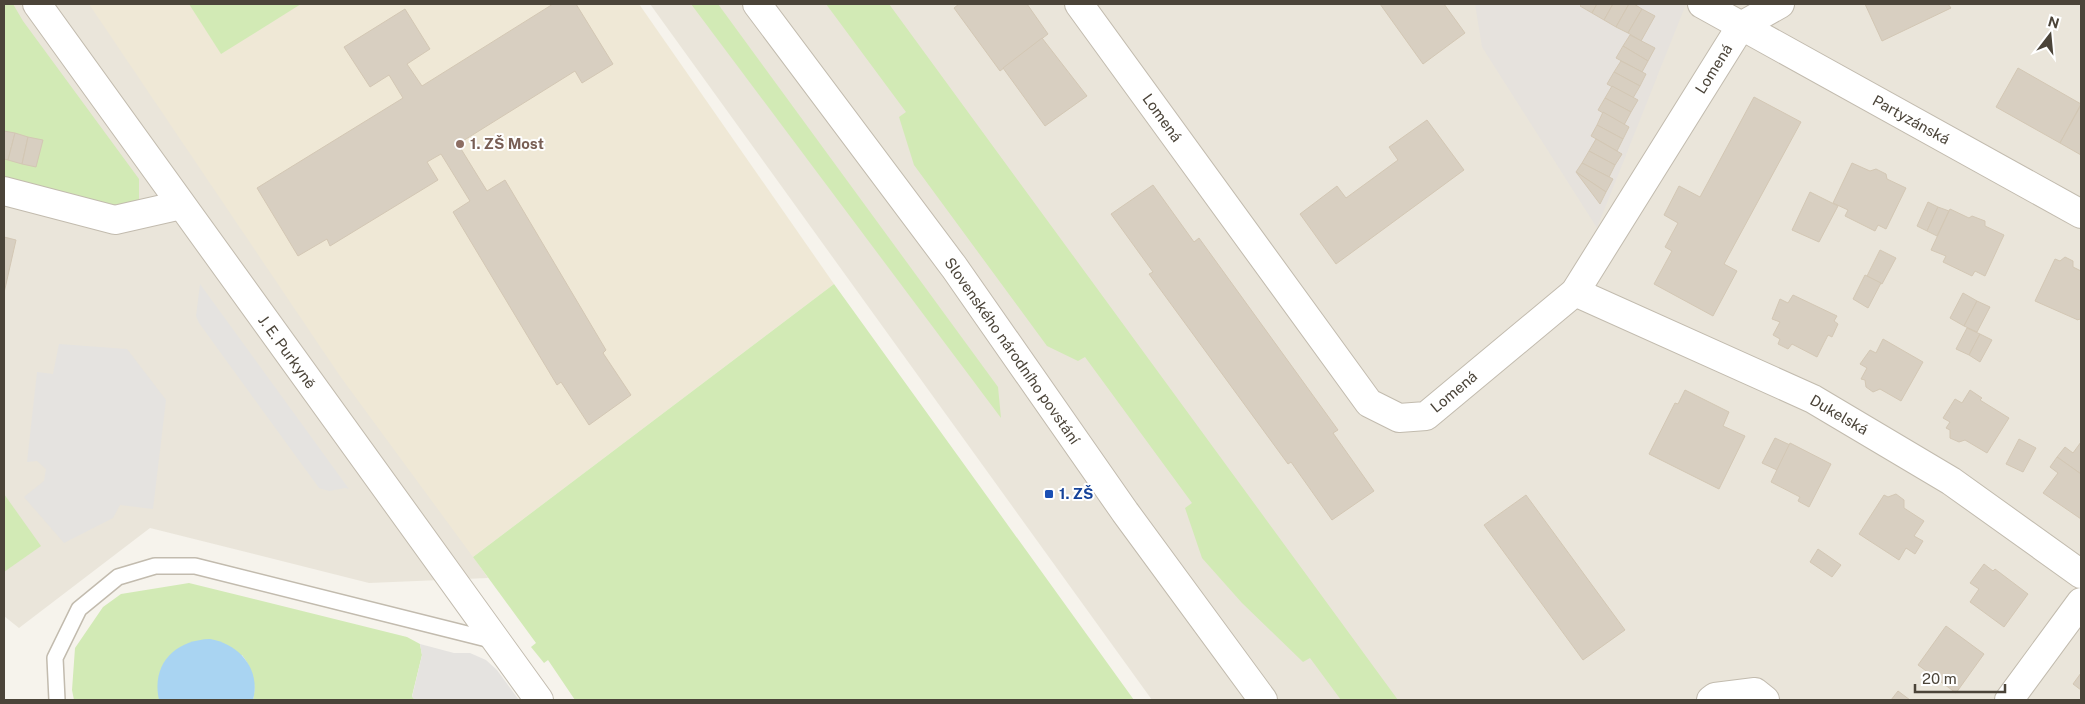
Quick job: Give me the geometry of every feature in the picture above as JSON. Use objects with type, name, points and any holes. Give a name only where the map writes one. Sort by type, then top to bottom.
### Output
[{"type":"street","name":"J. E. Purkyně","points":[[37,4],[538,700]]},
{"type":"street","name":"Slovenského národního povstání","points":[[757,4],[954,267],[1125,512],[1263,700]]},
{"type":"street","name":"Lomená","points":[[1079,4],[1368,403],[1399,418],[1426,416],[1575,292],[1741,26]]},
{"type":"street","name":"Partyzánská","points":[[1702,4],[2081,214]]},
{"type":"street","points":[[1741,26],[1780,4]]},
{"type":"street","points":[[4,190],[115,220],[181,205]]},
{"type":"street","name":"Dukelská","points":[[1575,292],[1812,399],[1951,481],[2081,574]]},
{"type":"street","points":[[2009,700],[2081,602]]},
{"type":"street","points":[[1712,700],[1715,697],[1760,696]]},
{"type":"lane","points":[[57,700],[55,658],[79,609],[118,577],[155,566],[195,566],[495,641]]},
{"type":"shaded area","points":[[4,4],[90,4],[488,578],[369,583],[150,528],[19,628],[4,616]]},
{"type":"shaded area","name":"1. ZŠ Most","points":[[89,4],[639,4],[834,284],[473,557],[340,376]]},
{"type":"shaded area","points":[[650,4],[2081,4],[2081,700],[1152,700]]},
{"type":"shaded area","points":[[1475,4],[1686,4],[1597,228],[1482,47]]},
{"type":"shaded area","points":[[200,284],[349,489],[329,491],[319,488],[199,323],[196,316]]},
{"type":"shaded area","points":[[59,344],[127,349],[166,400],[153,509],[120,505],[113,518],[64,543],[24,497],[44,481],[46,469],[37,461],[27,462],[37,372],[53,374]]},
{"type":"shaded area","points":[[420,644],[454,653],[470,653],[486,660],[497,670],[519,700],[415,700],[412,697],[422,655]]},
{"type":"green space","points":[[4,4],[13,4],[23,21],[139,179],[139,200],[120,207],[4,178]]},
{"type":"green space","points":[[189,4],[301,4],[221,54]]},
{"type":"green space","points":[[691,4],[718,4],[998,387],[1001,418]]},
{"type":"green space","points":[[826,4],[889,4],[1398,700],[1341,700],[1310,658],[1303,662],[1242,603],[1202,558],[1185,508],[1192,503],[1085,357],[1078,361],[1047,346],[914,165],[899,117],[906,112]]},
{"type":"green space","points":[[834,284],[1134,700],[575,700],[548,660],[544,663],[531,647],[536,643],[473,557]]},
{"type":"green space","points":[[4,494],[41,546],[4,572]]},
{"type":"green space","points":[[189,583],[407,637],[420,644],[422,655],[412,696],[415,700],[253,700],[253,676],[242,655],[159,700],[74,700],[72,690],[75,648],[103,607],[121,594]]},
{"type":"water","points":[[210,639],[230,646],[246,660],[254,679],[253,700],[159,700],[157,687],[159,675],[162,665],[168,656],[186,644],[197,640]]},
{"type":"building","points":[[553,4],[576,4],[613,64],[582,83],[575,71],[458,144],[487,191],[505,180],[606,350],[603,353],[631,395],[589,425],[561,382],[557,385],[453,212],[470,201],[441,154],[427,162],[438,180],[330,246],[327,239],[298,256],[257,188],[403,98],[389,75],[370,87],[344,47],[405,9],[430,49],[407,64],[422,86]]},
{"type":"building","points":[[959,4],[1027,4],[1048,34],[1000,71],[954,8]]},
{"type":"building","points":[[1380,4],[1444,4],[1465,33],[1423,64]]},
{"type":"building","points":[[1582,4],[1597,4],[1592,13],[1580,6]]},
{"type":"building","points":[[1597,4],[1613,4],[1604,20],[1592,13]]},
{"type":"building","points":[[1613,4],[1629,4],[1616,27],[1604,20]]},
{"type":"building","points":[[1629,4],[1634,4],[1642,9],[1628,33],[1616,27]]},
{"type":"building","points":[[1865,4],[1948,4],[1951,8],[1882,41]]},
{"type":"building","points":[[1642,9],[1655,16],[1641,41],[1628,33]]},
{"type":"building","points":[[1630,35],[1655,48],[1648,61],[1623,46]]},
{"type":"building","points":[[1042,38],[1087,96],[1045,126],[1003,68]]},
{"type":"building","points":[[1623,46],[1648,61],[1642,72],[1616,58]]},
{"type":"building","points":[[1621,61],[1646,74],[1640,86],[1614,72]]},
{"type":"building","points":[[2018,68],[2081,104],[2060,143],[1996,107]]},
{"type":"building","points":[[1614,72],[1640,86],[1633,98],[1607,84]]},
{"type":"building","points":[[1612,86],[1638,100],[1631,112],[1605,98]]},
{"type":"building","points":[[1754,97],[1801,122],[1724,264],[1737,271],[1713,316],[1654,284],[1672,251],[1665,247],[1678,223],[1664,215],[1679,186],[1700,197]]},
{"type":"building","points":[[1605,98],[1631,112],[1624,125],[1598,110]]},
{"type":"building","points":[[2081,105],[2081,155],[2060,143]]},
{"type":"building","points":[[1603,112],[1629,127],[1623,139],[1597,125]]},
{"type":"building","points":[[1427,120],[1464,170],[1336,264],[1300,214],[1337,186],[1346,198],[1398,160],[1389,147]]},
{"type":"building","points":[[1597,125],[1623,139],[1617,151],[1591,136]]},
{"type":"building","points":[[4,131],[15,133],[8,160],[4,159]]},
{"type":"building","points":[[15,133],[28,137],[22,164],[8,160]]},
{"type":"building","points":[[28,137],[43,140],[36,167],[22,164]]},
{"type":"building","points":[[1596,139],[1622,154],[1615,165],[1589,151]]},
{"type":"building","points":[[1589,151],[1615,165],[1609,177],[1582,163]]},
{"type":"building","points":[[1582,163],[1613,179],[1606,192],[1576,172]]},
{"type":"building","points":[[1852,163],[1870,171],[1876,169],[1886,174],[1887,179],[1906,188],[1886,229],[1878,225],[1875,231],[1845,216],[1848,210],[1833,203]]},
{"type":"building","points":[[1576,172],[1606,192],[1600,204]]},
{"type":"building","points":[[1153,185],[1194,242],[1199,238],[1338,430],[1333,433],[1374,491],[1332,520],[1291,462],[1288,464],[1149,274],[1153,272],[1111,214]]},
{"type":"building","points":[[1810,192],[1838,206],[1819,242],[1792,230]]},
{"type":"building","points":[[1928,202],[1938,207],[1927,231],[1917,226]]},
{"type":"building","points":[[1938,207],[1949,211],[1937,236],[1927,231]]},
{"type":"building","points":[[1950,209],[1969,218],[1972,216],[1985,221],[1985,226],[2004,235],[1985,276],[1975,271],[1972,276],[1943,262],[1946,256],[1931,250]]},
{"type":"building","points":[[4,237],[16,240],[4,293]]},
{"type":"building","points":[[1880,250],[1896,258],[1882,284],[1867,276]]},
{"type":"building","points":[[2065,257],[2073,261],[2073,267],[2081,271],[2081,320],[2035,301],[2055,259],[2060,261]]},
{"type":"building","points":[[1865,275],[1881,283],[1868,308],[1853,299]]},
{"type":"building","points":[[1963,293],[1977,301],[1964,326],[1950,318]]},
{"type":"building","points":[[1793,295],[1837,316],[1834,321],[1838,324],[1832,337],[1828,335],[1817,357],[1792,344],[1788,349],[1778,344],[1780,339],[1773,335],[1780,322],[1772,319],[1780,299],[1788,303]]},
{"type":"building","points":[[1977,301],[1990,307],[1977,332],[1964,326]]},
{"type":"building","points":[[1967,328],[1980,334],[1969,355],[1956,349]]},
{"type":"building","points":[[1980,334],[1992,340],[1980,362],[1969,355]]},
{"type":"building","points":[[1883,339],[1923,362],[1901,401],[1880,389],[1873,392],[1866,387],[1865,380],[1861,379],[1867,368],[1860,364],[1870,350],[1876,353]]},
{"type":"building","points":[[1685,390],[1729,412],[1723,426],[1745,436],[1719,489],[1649,454],[1675,403],[1678,404]]},
{"type":"building","points":[[1970,390],[1982,398],[1980,400],[2009,418],[1987,453],[1965,440],[1959,442],[1950,438],[1950,430],[1946,428],[1950,422],[1943,418],[1955,399],[1962,403]]},
{"type":"building","points":[[1775,438],[1790,445],[1777,470],[1762,463]]},
{"type":"building","points":[[2019,439],[2036,448],[2023,472],[2006,464]]},
{"type":"building","points":[[2081,442],[2081,474],[2057,457],[2065,447],[2073,453]]},
{"type":"building","points":[[1790,443],[1831,464],[1809,507],[1798,501],[1800,497],[1771,482]]},
{"type":"building","points":[[2057,457],[2081,474],[2081,519],[2043,493],[2058,473],[2050,467]]},
{"type":"building","points":[[1896,494],[1904,500],[1904,508],[1924,521],[1914,536],[1923,541],[1915,554],[1906,548],[1899,560],[1859,534],[1884,495],[1888,497]]},
{"type":"building","points":[[1526,495],[1625,630],[1583,660],[1484,525]]},
{"type":"building","points":[[1818,549],[1841,565],[1832,577],[1810,562]]},
{"type":"building","points":[[1984,564],[1993,571],[1995,569],[2028,594],[2004,627],[1970,602],[1979,589],[1970,583]]},
{"type":"building","points":[[1946,626],[1984,654],[1956,693],[1918,665]]},
{"type":"building","points":[[2081,673],[2081,690],[2073,684]]},
{"type":"building","points":[[1898,691],[1910,700],[1891,700]]},
{"type":"place","name":"1. ZŠ Most","points":[[460,144]]},
{"type":"place","name":"1. ZŠ","points":[[1049,494]]}]
